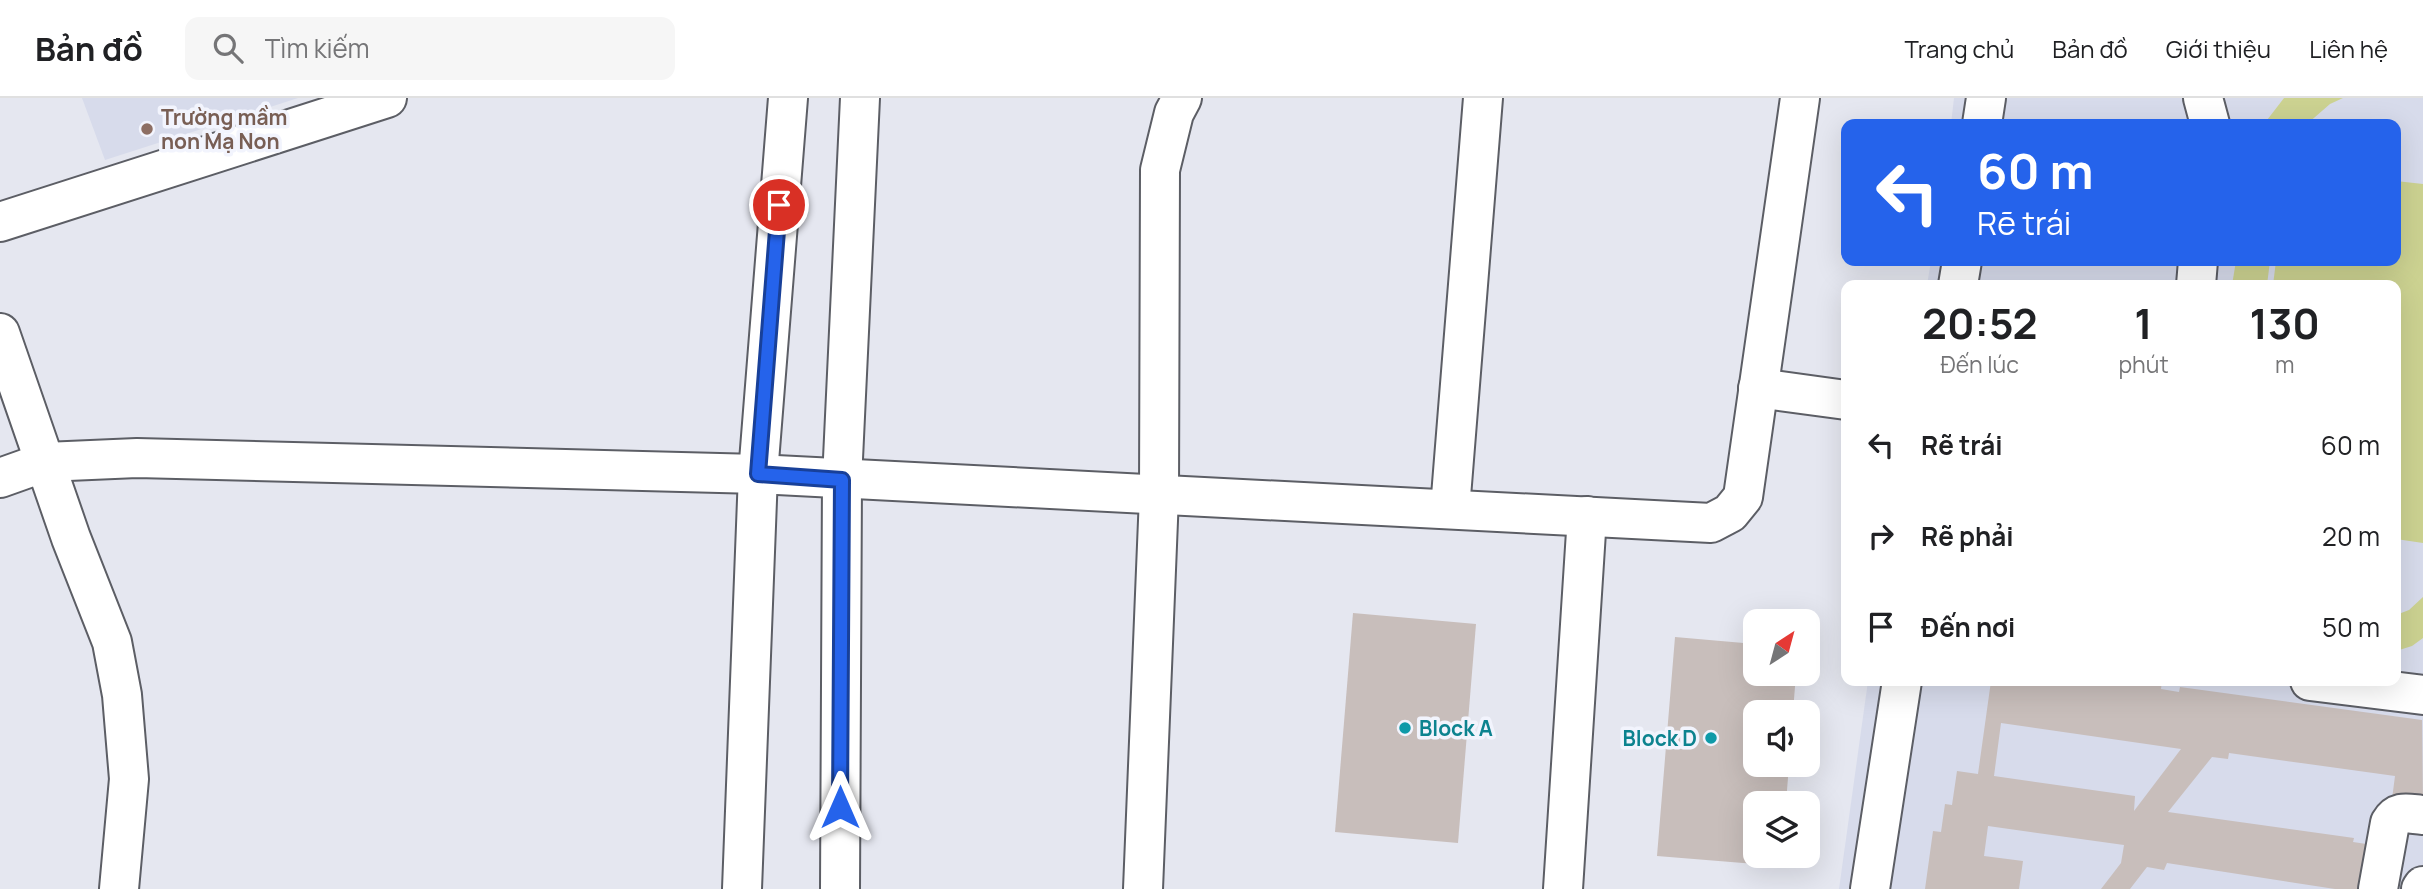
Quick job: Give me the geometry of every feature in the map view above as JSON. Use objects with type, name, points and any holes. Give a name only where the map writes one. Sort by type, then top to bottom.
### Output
[{"type":"street","points":[[0,222],[387,98]]},
{"type":"street","points":[[742,889],[758,474],[788,98]]},
{"type":"street","points":[[840,889],[842,480],[860,98]]},
{"type":"street","points":[[1143,889],[1159,496],[1160,170],[1174,113],[1182,98]]},
{"type":"street","points":[[1450,509],[1483,98]]},
{"type":"street","points":[[0,478],[45,462],[136,458],[758,474],[1711,523],[1730,513],[1743,497],[1800,98]]},
{"type":"street","points":[[1983,119],[1986,98]]},
{"type":"street","points":[[2203,98],[2209,119]]},
{"type":"street","points":[[0,333],[71,538],[111,642],[122,695],[129,779],[119,889]]},
{"type":"street","points":[[1758,388],[1841,399]]},
{"type":"street","points":[[1563,889],[1587,516]]},
{"type":"street","points":[[1870,889],[1901,686]]},
{"type":"street","points":[[2350,686],[2423,695]]},
{"type":"street","points":[[2378,889],[2390,823],[2394,816],[2401,813],[2423,815]]},
{"type":"shaded area","name":"Trường mầm non Mạ Non","points":[[82,98],[298,98],[105,160]]},
{"type":"shaded area","points":[[1954,98],[2423,98],[2423,889],[1839,889],[1867,686],[2401,686],[2401,280],[1928,280],[1930,266],[2401,266],[2401,119],[1952,119]]},
{"type":"green space","points":[[2284,98],[2343,98],[2330,104],[2313,119],[2268,119]]},
{"type":"green space","points":[[2401,182],[2423,184],[2423,543],[2401,540],[2401,280],[2274,280],[2275,266],[2401,266]]},
{"type":"green space","points":[[2235,266],[2269,266],[2268,280],[2233,280]]},
{"type":"green space","points":[[2423,597],[2423,638],[2401,649],[2401,613],[2409,610]]},
{"type":"building","name":"Block A","points":[[1353,613],[1476,624],[1458,843],[1335,832]]},
{"type":"building","name":"Block D","points":[[1675,637],[1743,643],[1743,686],[1795,686],[1794,700],[1743,700],[1743,777],[1788,777],[1787,791],[1743,791],[1743,863],[1657,856]]},
{"type":"building","points":[[1990,686],[2161,686],[2161,689],[2179,692],[2180,687],[2422,720],[2423,803],[2392,799],[2395,776],[2229,753],[2228,759],[2212,757],[2168,812],[2354,838],[2353,842],[2380,846],[2374,889],[2335,889],[2167,863],[2164,870],[2147,867],[2130,889],[2101,889],[2121,863],[2124,845],[1988,826],[1984,856],[2023,861],[2019,889],[1925,889],[1933,831],[1941,832],[1945,804],[1952,805],[1957,771],[1978,774]],"holes":[[[2001,723],[2181,749],[2134,811],[2135,796],[1994,776]]]},
{"type":"place","name":"Trường mầm non Mạ Non","points":[[147,129]]},
{"type":"place","name":"Block A","points":[[1405,728]]},
{"type":"place","name":"Block D","points":[[1711,738]]},
{"type":"route","points":[[779,205],[758,474],[842,480],[840,807]]}]
